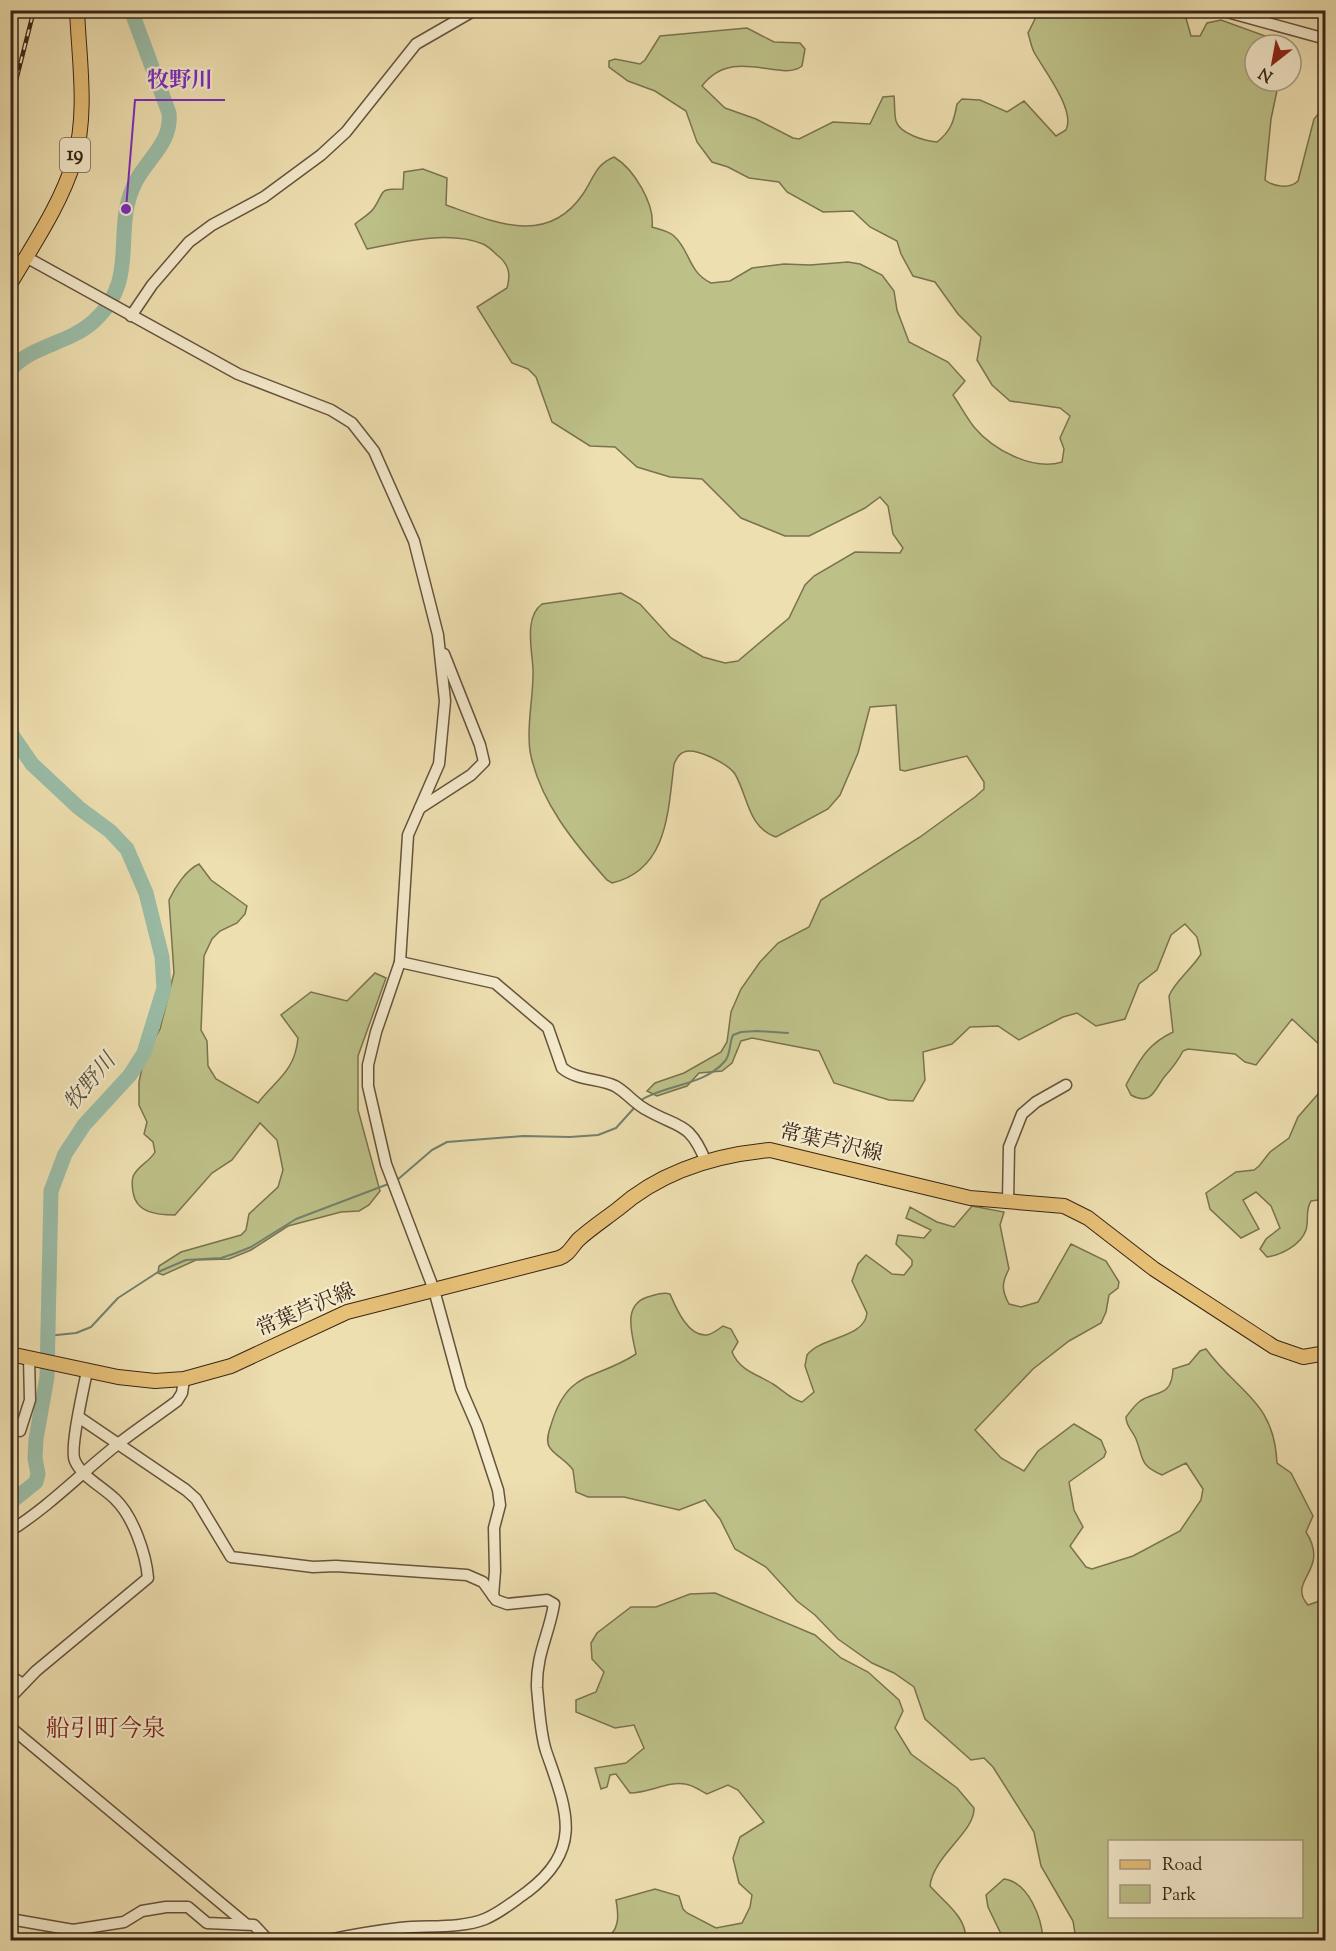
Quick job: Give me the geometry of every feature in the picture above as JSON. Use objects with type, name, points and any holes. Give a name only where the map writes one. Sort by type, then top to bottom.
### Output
[{"type":"main road","name":"19","points":[[10,284],[59,198],[74,161],[81,123],[82,82],[77,10]]},
{"type":"main road","name":"常葉芦沢線","points":[[10,1354],[135,1379],[184,1379],[231,1366],[347,1312],[559,1258],[570,1253],[578,1241],[642,1190],[706,1162],[754,1152],[783,1152],[943,1193],[1008,1203],[1051,1203],[1077,1212],[1154,1269],[1274,1347],[1304,1357],[1326,1353]]},
{"type":"street","points":[[131,316],[189,242],[212,225],[264,197],[321,155],[346,132],[416,44],[474,10]]},
{"type":"street","points":[[932,10],[959,10]]},
{"type":"street","points":[[1220,10],[1326,39]]},
{"type":"street","points":[[26,256],[238,374],[331,410],[352,423],[374,451],[414,541],[439,643],[445,701],[439,764],[408,835],[400,962],[376,1032],[368,1065],[368,1086],[386,1164],[434,1290],[460,1389],[477,1426],[498,1490],[500,1505],[494,1528],[493,1596]]},
{"type":"street","points":[[420,808],[471,775],[483,762],[480,745],[439,643]]},
{"type":"street","points":[[400,962],[495,983],[540,1019],[548,1029],[562,1068],[583,1079],[614,1085],[644,1109],[683,1127],[698,1142],[706,1162]]},
{"type":"street","points":[[1008,1203],[1009,1147],[1022,1114],[1036,1102],[1065,1085]]},
{"type":"street","points":[[10,1422],[20,1431],[30,1400],[29,1359]]},
{"type":"street","points":[[10,1698],[23,1684],[148,1578],[147,1566],[126,1512],[117,1500],[85,1473],[74,1460],[73,1444],[80,1418],[87,1371]]},
{"type":"street","points":[[10,1531],[44,1510],[118,1444],[177,1401],[184,1379]]},
{"type":"street","points":[[80,1418],[196,1499],[231,1557],[313,1567],[336,1566],[467,1575],[483,1582],[496,1600],[507,1604],[547,1600],[554,1604],[538,1653],[537,1687],[545,1748],[561,1787],[566,1808],[565,1835],[561,1856],[548,1876],[486,1918],[473,1922],[398,1928],[328,1941]]},
{"type":"street","points":[[10,1676],[23,1684]]},
{"type":"street","points":[[10,1727],[246,1923]]},
{"type":"street","points":[[10,1919],[73,1930],[124,1922],[142,1911],[166,1907],[188,1907],[207,1923],[254,1925],[268,1941]]},
{"type":"green space","points":[[1039,11],[1184,11],[1191,36],[1200,36],[1207,23],[1221,20],[1257,33],[1243,33],[1243,93],[1276,93],[1271,119],[1265,180],[1273,184],[1286,186],[1298,181],[1314,119],[1325,106],[1325,1047],[1323,1048],[1292,1019],[1256,1065],[1245,1062],[1235,1054],[1188,1049],[1183,1051],[1153,1094],[1144,1099],[1131,1095],[1126,1085],[1140,1061],[1156,1042],[1173,1032],[1169,996],[1201,954],[1197,937],[1185,924],[1171,935],[1157,970],[1139,984],[1125,1019],[1096,1026],[1077,1013],[1063,1017],[1019,1040],[998,1026],[970,1027],[952,1044],[923,1052],[925,1080],[913,1101],[889,1100],[834,1083],[819,1051],[752,1038],[741,1041],[732,1063],[722,1071],[699,1073],[687,1086],[657,1096],[647,1091],[655,1083],[684,1073],[721,1052],[727,1042],[731,1012],[741,989],[760,962],[778,943],[809,927],[821,900],[920,837],[975,797],[984,789],[984,782],[967,756],[905,771],[900,770],[896,705],[870,707],[858,753],[840,795],[828,809],[776,837],[767,833],[754,819],[735,774],[731,770],[702,753],[687,751],[679,755],[674,764],[667,819],[655,852],[644,866],[630,876],[612,883],[583,852],[560,821],[541,787],[535,769],[530,751],[529,720],[533,679],[530,634],[536,610],[542,604],[621,593],[640,604],[671,638],[703,657],[725,663],[738,661],[789,618],[805,585],[814,576],[855,552],[900,553],[903,548],[893,534],[888,506],[880,497],[865,508],[809,536],[785,536],[741,518],[702,479],[670,477],[637,467],[615,447],[590,446],[552,422],[536,377],[528,369],[512,363],[477,307],[507,288],[508,270],[501,258],[483,244],[455,238],[425,239],[367,249],[355,224],[372,210],[383,192],[389,189],[403,189],[404,172],[423,169],[447,178],[446,205],[501,223],[519,226],[536,225],[553,220],[569,210],[583,194],[599,168],[614,157],[629,170],[642,188],[650,208],[652,227],[667,231],[674,236],[693,267],[711,283],[730,281],[752,268],[784,264],[810,265],[848,262],[860,264],[882,275],[894,291],[897,310],[909,342],[948,362],[965,381],[953,395],[971,423],[982,435],[1014,457],[1039,464],[1062,462],[1064,449],[1060,438],[1070,416],[1060,408],[1010,401],[992,385],[977,360],[981,337],[958,314],[935,282],[913,276],[897,241],[870,227],[853,211],[823,212],[787,192],[779,182],[749,178],[712,162],[697,142],[686,111],[655,91],[628,81],[609,67],[609,61],[615,59],[640,64],[660,36],[747,28],[774,42],[800,43],[805,49],[802,66],[782,71],[742,66],[728,68],[714,74],[702,86],[725,108],[756,119],[793,138],[799,139],[833,122],[870,124],[883,97],[894,96],[895,118],[898,126],[926,140],[937,142],[946,134],[953,121],[957,104],[962,99],[980,100],[1007,112],[1024,101],[1056,136],[1066,130],[1068,122],[1066,112],[1063,101],[1034,52],[1028,33]]},
{"type":"green space","points":[[199,864],[211,880],[247,906],[245,914],[237,923],[220,931],[212,939],[204,956],[201,1030],[207,1041],[208,1066],[216,1079],[258,1103],[289,1067],[296,1049],[298,1038],[281,1015],[311,992],[347,1001],[375,973],[386,978],[358,1056],[358,1110],[380,1191],[369,1205],[359,1211],[341,1212],[288,1226],[251,1250],[229,1259],[196,1260],[163,1275],[158,1273],[159,1266],[181,1252],[241,1235],[246,1230],[249,1214],[278,1187],[283,1170],[277,1140],[260,1123],[232,1160],[212,1173],[175,1215],[143,1209],[135,1199],[133,1192],[134,1175],[155,1152],[153,1142],[144,1134],[147,1122],[139,1105],[139,1082],[144,1059],[160,1029],[174,973],[169,900],[181,879]]},
{"type":"green space","points":[[1325,1086],[1325,1199],[1311,1201],[1306,1230],[1295,1245],[1284,1252],[1267,1257],[1260,1249],[1266,1239],[1280,1228],[1271,1206],[1256,1192],[1243,1200],[1259,1229],[1241,1238],[1210,1209],[1206,1193],[1236,1172],[1254,1170],[1259,1166],[1270,1152],[1289,1138],[1298,1117]]},
{"type":"green space","points":[[972,1206],[1004,1212],[1000,1225],[1009,1269],[1003,1286],[1009,1304],[1021,1307],[1038,1302],[1071,1244],[1106,1261],[1119,1282],[1118,1288],[1109,1295],[1101,1323],[1069,1341],[1033,1369],[975,1430],[1001,1458],[1024,1471],[1038,1451],[1074,1424],[1101,1440],[1106,1452],[1104,1457],[1069,1482],[1074,1510],[1083,1527],[1070,1546],[1086,1567],[1092,1569],[1133,1556],[1180,1531],[1201,1500],[1203,1489],[1186,1463],[1162,1475],[1149,1468],[1126,1420],[1139,1402],[1166,1389],[1172,1379],[1173,1369],[1189,1364],[1200,1351],[1206,1349],[1262,1411],[1274,1442],[1277,1463],[1291,1473],[1313,1516],[1306,1532],[1314,1556],[1312,1566],[1304,1581],[1303,1596],[1308,1605],[1325,1599],[1325,1940],[1076,1940],[1073,1921],[1041,1866],[1034,1832],[993,1767],[984,1758],[971,1760],[925,1719],[914,1687],[894,1673],[872,1663],[838,1639],[815,1615],[797,1601],[766,1567],[735,1549],[720,1519],[705,1500],[679,1510],[624,1497],[588,1497],[576,1492],[573,1470],[549,1446],[550,1427],[566,1394],[584,1378],[636,1354],[631,1328],[635,1305],[651,1296],[665,1293],[670,1294],[684,1320],[694,1331],[707,1335],[723,1326],[731,1329],[738,1342],[732,1352],[740,1364],[790,1397],[802,1402],[814,1392],[805,1366],[807,1355],[822,1344],[851,1333],[864,1321],[867,1313],[852,1281],[858,1264],[866,1255],[892,1274],[904,1275],[912,1265],[912,1260],[896,1244],[898,1235],[924,1238],[931,1230],[906,1218],[910,1207],[937,1222],[954,1227]]},
{"type":"green space","points":[[715,1593],[815,1635],[841,1658],[868,1672],[899,1700],[903,1711],[895,1728],[911,1754],[957,1788],[974,1808],[973,1817],[968,1826],[938,1865],[930,1886],[959,1917],[966,1940],[603,1940],[613,1933],[617,1923],[616,1900],[655,1889],[679,1896],[683,1909],[687,1913],[716,1928],[742,1923],[750,1907],[752,1895],[739,1883],[733,1858],[740,1837],[764,1822],[738,1790],[728,1785],[707,1794],[691,1786],[679,1784],[630,1793],[616,1774],[610,1775],[607,1787],[601,1789],[595,1768],[626,1763],[644,1748],[634,1725],[615,1728],[576,1712],[576,1700],[596,1692],[604,1672],[592,1659],[591,1643],[597,1633],[631,1607],[656,1607],[690,1594]]},
{"type":"green space","points":[[1004,1879],[1013,1882],[1027,1894],[1037,1912],[1043,1940],[1004,1940],[988,1907],[986,1895]]},
{"type":"waterway","name":"牧野川","points":[[10,370],[29,355],[73,335],[93,322],[108,305],[117,288],[129,199],[141,172],[163,141],[169,123],[169,113],[131,10]]},
{"type":"waterway","name":"牧野川","points":[[10,732],[32,764],[79,808],[110,831],[127,849],[146,893],[162,957],[164,988],[144,1053],[130,1075],[84,1125],[65,1154],[51,1191],[47,1377],[36,1439],[35,1458],[38,1474],[36,1482],[10,1503]]},
{"type":"waterway","points":[[641,1100],[696,1080],[716,1069],[727,1058],[733,1035],[757,1031],[788,1033]]},
{"type":"waterway","points":[[396,1181],[432,1150],[447,1142],[523,1136],[598,1135],[616,1128],[635,1107]]},
{"type":"waterway","points":[[47,1336],[76,1333],[91,1327],[118,1298],[158,1272],[186,1260],[221,1258],[236,1253],[251,1247],[296,1219],[391,1183]]},
{"type":"railway","points":[[10,104],[34,10]]},
{"type":"place","name":"牧野川","points":[[126,209]]},
{"type":"district","name":"船引町今泉","points":[[106,1730]]}]
